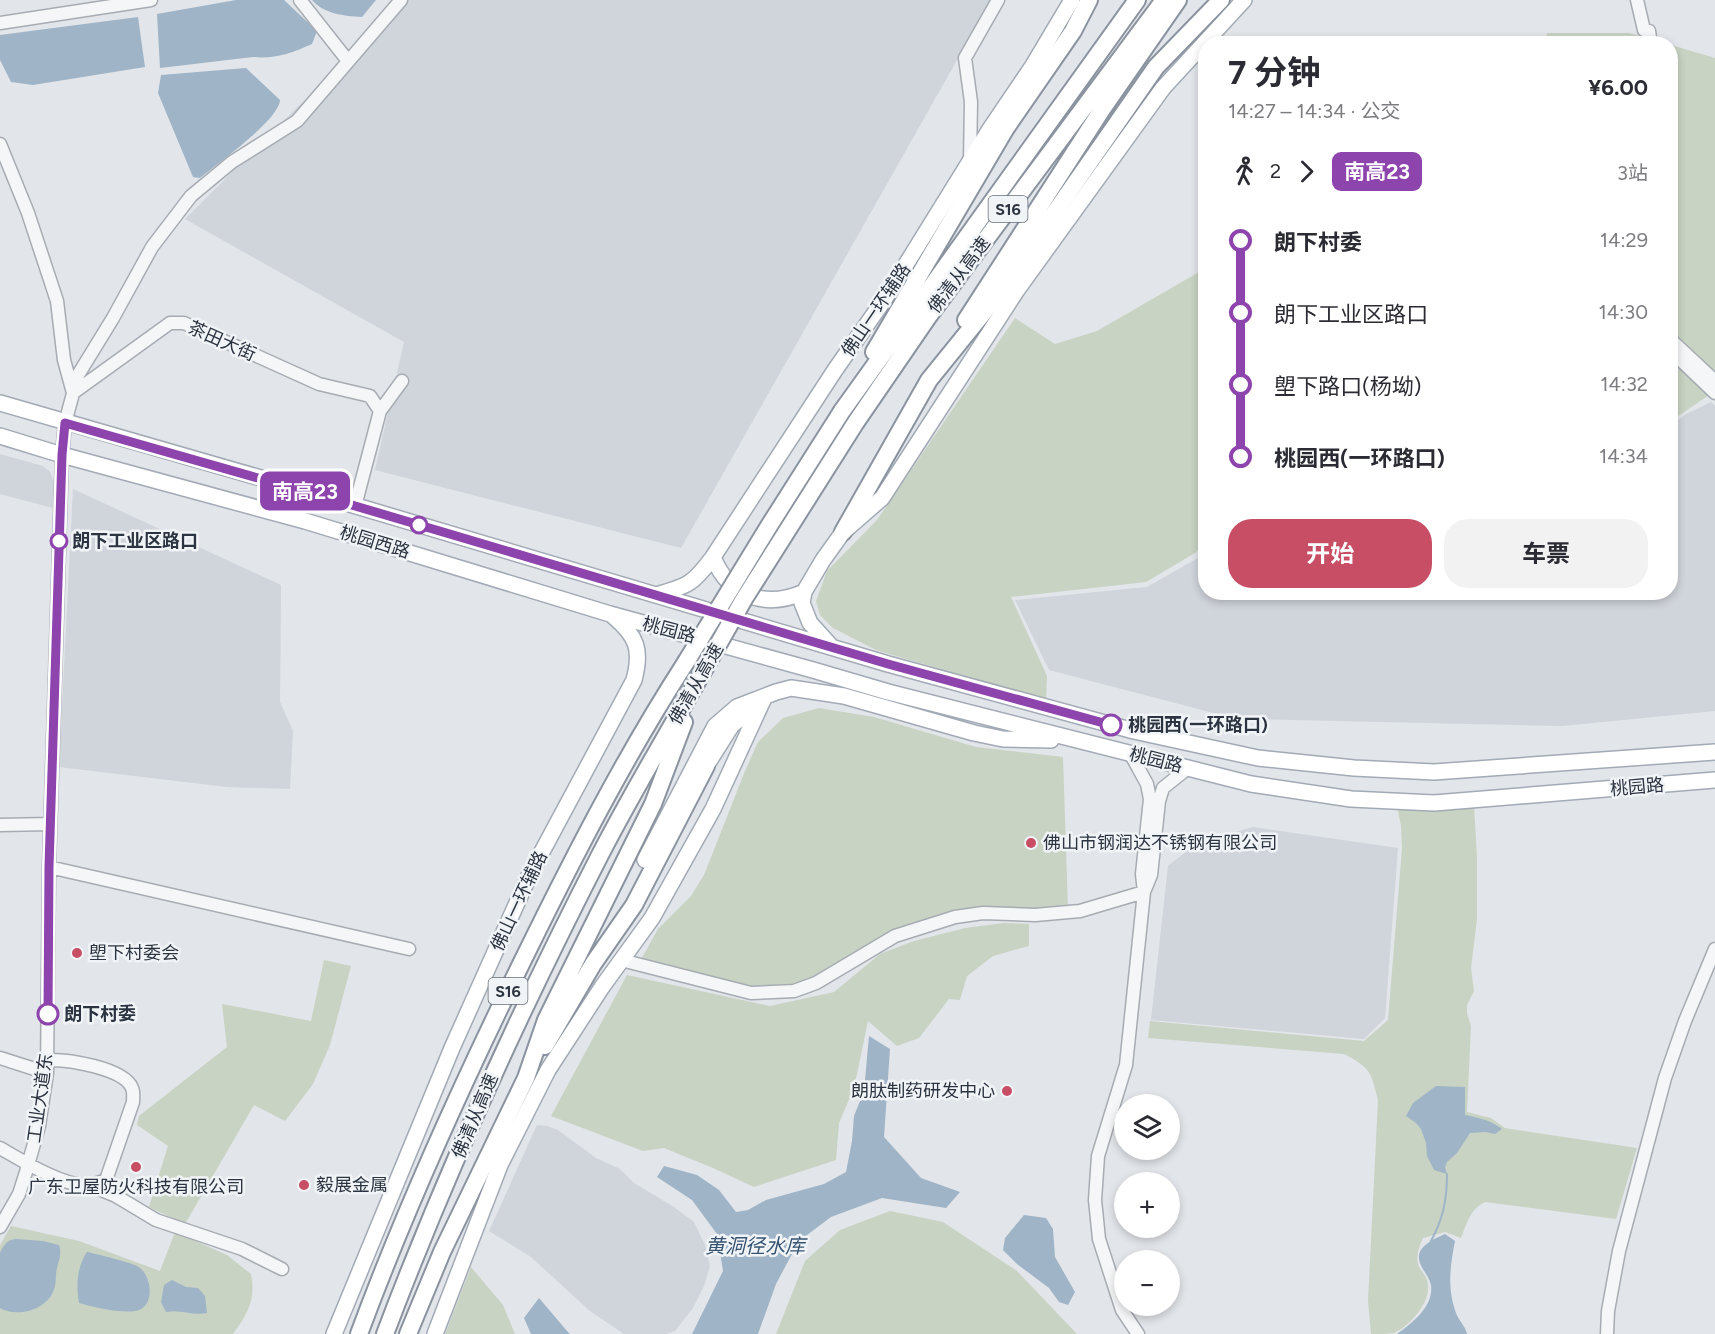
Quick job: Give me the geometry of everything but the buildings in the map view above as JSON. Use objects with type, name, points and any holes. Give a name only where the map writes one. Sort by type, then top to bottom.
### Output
[{"type":"highway","points":[[852,397],[880,339],[1006,129],[1073,31],[1089,0]]},
{"type":"highway","name":"佛清从高速","points":[[385,1334],[477,1109],[601,854],[849,417],[852,397],[1137,0]]},
{"type":"highway","name":"佛清从高速","points":[[359,1334],[420,1184],[501,1004],[586,833],[653,713],[769,526],[1164,0]]},
{"type":"highway","points":[[843,532],[929,380],[1005,257],[1103,108],[1178,0]]},
{"type":"highway","points":[[929,380],[993,301],[1156,67],[1221,0]]},
{"type":"highway","points":[[526,1078],[546,1020],[653,804],[702,673]]},
{"type":"highway","points":[[593,964],[634,905],[706,766]]},
{"type":"highway","points":[[408,1334],[442,1252],[484,1168],[501,1126],[526,1078],[593,964],[645,860]]},
{"type":"highway","points":[[418,1334],[462,1212]]},
{"type":"main road","name":"佛山一环辅路","points":[[656,595],[682,588],[695,580],[713,557],[835,370],[884,300],[1032,68],[1072,0]]},
{"type":"main road","points":[[1210,36],[1244,0]]},
{"type":"main road","points":[[832,647],[805,615],[802,603],[804,592],[843,532],[882,498],[1017,290],[1162,88],[1198,49]]},
{"type":"main road","name":"桃园西路","points":[[0,403],[656,595]]},
{"type":"main road","name":"桃园西路","points":[[0,436],[62,455],[305,520],[610,614]]},
{"type":"main road","points":[[713,557],[724,578],[753,598],[772,600],[789,598],[804,592]]},
{"type":"main road","name":"桃园路","points":[[656,595],[832,647],[1134,731],[1258,758],[1354,768],[1434,772],[1715,753]]},
{"type":"main road","name":"佛山一环辅路","points":[[334,1334],[452,1048],[529,876],[634,680],[638,651],[634,640],[626,627],[610,614]]},
{"type":"main road","name":"桃园路","points":[[610,614],[888,692],[1251,784],[1351,799],[1434,803],[1715,780]]},
{"type":"main road","points":[[645,860],[715,726],[737,707],[776,692],[791,688],[844,696],[1003,739],[1078,740]]},
{"type":"main road","points":[[706,766],[732,725],[764,698]]},
{"type":"main road","points":[[435,1334],[500,1165],[548,1070],[621,960],[652,918],[713,809],[764,698]]},
{"type":"street","points":[[0,23],[151,0]]},
{"type":"street","points":[[300,0],[348,61]]},
{"type":"street","name":"工业大道东","points":[[0,1227],[19,1194],[39,1126],[47,1073],[50,824],[62,455],[65,423],[78,375],[152,247],[192,196],[232,162],[297,120],[401,0]]},
{"type":"street","points":[[970,162],[971,102],[965,58],[998,0]]},
{"type":"street","points":[[1637,0],[1648,35]]},
{"type":"street","points":[[0,144],[28,213],[57,301],[64,360],[73,393]]},
{"type":"street","name":"茶田大街","points":[[73,393],[170,323],[184,323],[319,384],[370,396],[380,411]]},
{"type":"street","points":[[1678,346],[1715,381]]},
{"type":"street","points":[[1678,358],[1715,393]]},
{"type":"street","points":[[355,506],[380,411],[402,381]]},
{"type":"street","points":[[1130,753],[1147,784],[1150,799],[1142,874],[1144,892],[1126,1065],[1098,1156],[1095,1200],[1099,1239],[1122,1310],[1138,1334]]},
{"type":"street","points":[[1144,892],[1151,875],[1163,788],[1188,768]]},
{"type":"street","points":[[0,825],[50,824]]},
{"type":"street","points":[[49,867],[409,949]]},
{"type":"street","points":[[621,960],[750,993],[794,991],[816,983],[895,936],[954,917],[983,913],[1035,915],[1080,911],[1144,892]]},
{"type":"street","points":[[1607,1334],[1608,1311],[1619,1251],[1665,1078],[1685,1021],[1715,949]]},
{"type":"street","points":[[1613,1334],[1630,1241],[1672,1073],[1692,1018],[1715,967]]},
{"type":"street","points":[[0,1058],[47,1073]]},
{"type":"street","points":[[0,1148],[28,1164],[75,1185],[89,1185],[106,1180],[133,1102],[133,1089],[126,1079],[114,1072],[47,1060]]},
{"type":"street","points":[[89,1185],[116,1196],[156,1220],[242,1249],[282,1269]]},
{"type":"shaded area","points":[[405,0],[991,0],[681,548],[375,470],[404,342],[185,219]]},
{"type":"shaded area","points":[[1711,402],[1715,406],[1715,711],[1562,726],[1250,719],[1225,716],[1049,670],[1015,600],[1147,587],[1198,558],[1198,600],[1678,600],[1678,420]]},
{"type":"shaded area","points":[[0,454],[43,466],[50,472],[58,491],[53,508],[0,494]]},
{"type":"shaded area","points":[[73,489],[281,585],[280,702],[293,731],[290,789],[227,787],[59,767]]},
{"type":"shaded area","points":[[1253,827],[1398,848],[1385,1018],[1364,1039],[1151,1020],[1168,866],[1197,843]]},
{"type":"shaded area","points":[[537,1125],[558,1130],[596,1158],[620,1169],[634,1183],[694,1222],[705,1245],[710,1266],[704,1286],[693,1308],[675,1331],[666,1334],[624,1334],[590,1311],[531,1257],[489,1231]]},
{"type":"green space","points":[[1547,33],[1629,33],[1640,36],[1547,36]]},
{"type":"green space","points":[[1678,47],[1715,58],[1715,391],[1678,416]]},
{"type":"green space","points":[[1198,273],[1198,550],[1146,582],[1011,597],[1047,676],[1046,700],[876,650],[833,628],[820,615],[816,601],[827,571],[877,520],[1015,318],[1055,344],[1097,331]]},
{"type":"green space","points":[[819,708],[874,717],[976,747],[1063,757],[1068,910],[938,917],[911,923],[797,985],[750,990],[639,963],[658,929],[691,896],[704,875],[758,742],[783,718]]},
{"type":"green space","points":[[1397,806],[1474,806],[1477,919],[1471,968],[1474,991],[1467,1005],[1471,1026],[1467,1112],[1491,1118],[1505,1128],[1637,1148],[1616,1219],[1485,1202],[1472,1213],[1461,1238],[1445,1232],[1423,1238],[1417,1258],[1428,1283],[1424,1303],[1411,1321],[1394,1333],[1371,1334],[1368,1301],[1378,1100],[1374,1083],[1365,1067],[1344,1054],[1148,1038],[1150,1021],[1364,1041],[1388,1020],[1402,849]]},
{"type":"green space","points":[[1004,923],[1029,924],[1029,946],[993,956],[967,976],[960,1000],[949,999],[919,1038],[897,1046],[868,1021],[854,1088],[839,1123],[836,1160],[754,1187],[664,1148],[643,1151],[551,1116],[627,975],[770,1006],[834,992],[880,954],[914,941],[965,928]]},
{"type":"green space","points":[[324,960],[351,966],[330,1045],[313,1084],[285,1121],[254,1105],[185,1224],[149,1207],[168,1146],[137,1125],[139,1116],[227,1047],[222,1004],[311,1021]]},
{"type":"green space","points":[[890,1211],[943,1222],[1017,1271],[1077,1334],[776,1334],[805,1261],[840,1230]]},
{"type":"green space","points":[[11,1226],[79,1241],[160,1271],[175,1232],[227,1255],[251,1274],[250,1306],[233,1334],[0,1334],[0,1245]]},
{"type":"green space","points":[[471,1267],[503,1305],[515,1334],[445,1334]]},
{"type":"water","points":[[236,0],[284,0],[317,31],[312,44],[276,56],[160,68],[157,14]]},
{"type":"water","points":[[312,0],[376,0],[362,17],[329,11]]},
{"type":"water","points":[[138,17],[145,67],[33,85],[11,82],[0,60],[0,35]]},
{"type":"water","points":[[246,68],[280,100],[277,109],[259,130],[233,152],[200,178],[193,177],[158,93],[161,75]]},
{"type":"water","name":"黄洞径水库","points":[[869,1036],[890,1049],[884,1137],[921,1178],[960,1192],[946,1208],[882,1198],[831,1217],[799,1241],[776,1284],[758,1334],[692,1334],[723,1271],[717,1234],[692,1200],[657,1177],[664,1166],[697,1175],[719,1190],[736,1212],[748,1210],[766,1200],[824,1184],[846,1172],[854,1116],[864,1091]]},
{"type":"water","points":[[1436,1086],[1465,1087],[1465,1115],[1489,1121],[1502,1129],[1495,1134],[1470,1133],[1457,1153],[1447,1162],[1445,1167],[1447,1174],[1434,1170],[1427,1156],[1426,1143],[1421,1129],[1406,1116],[1413,1103]]},
{"type":"water","points":[[1024,1215],[1046,1218],[1053,1229],[1055,1257],[1075,1292],[1068,1305],[1059,1302],[1049,1288],[1017,1264],[1003,1250],[1005,1238]]},
{"type":"water","points":[[1445,1234],[1455,1241],[1451,1269],[1451,1295],[1456,1313],[1467,1334],[1397,1334],[1426,1307],[1431,1293],[1429,1279],[1420,1263],[1420,1252],[1426,1244]]},
{"type":"water","points":[[16,1239],[59,1245],[60,1251],[53,1292],[44,1304],[22,1312],[0,1308],[0,1253],[6,1243]]},
{"type":"water","points":[[87,1252],[126,1262],[142,1270],[150,1289],[148,1302],[144,1307],[126,1312],[79,1303],[78,1276]]},
{"type":"water","points":[[172,1280],[186,1287],[198,1288],[205,1296],[207,1313],[166,1312],[161,1302],[164,1285]]},
{"type":"water","points":[[539,1298],[570,1334],[531,1334],[524,1318]]},
{"type":"waterway","points":[[1431,1241],[1444,1209],[1447,1174]]},
{"type":"bus line","name":"南高23","points":[[48,1014],[49,867],[62,455],[65,423],[335,500],[888,664],[1111,725]]},
{"type":"place","name":"朗下工业区路口","points":[[59,541]]},
{"type":"place","name":"桃园西(一环路口)","points":[[1111,725]]},
{"type":"place","name":"佛山市钢润达不锈钢有限公司","points":[[1031,843]]},
{"type":"place","name":"塱下村委会","points":[[77,953]]},
{"type":"place","name":"朗下村委","points":[[48,1014]]},
{"type":"place","name":"朗肽制药研发中心","points":[[1007,1091]]},
{"type":"place","name":"广东卫屋防火科技有限公司","points":[[136,1167]]},
{"type":"place","name":"毅展金属","points":[[304,1185]]}]
